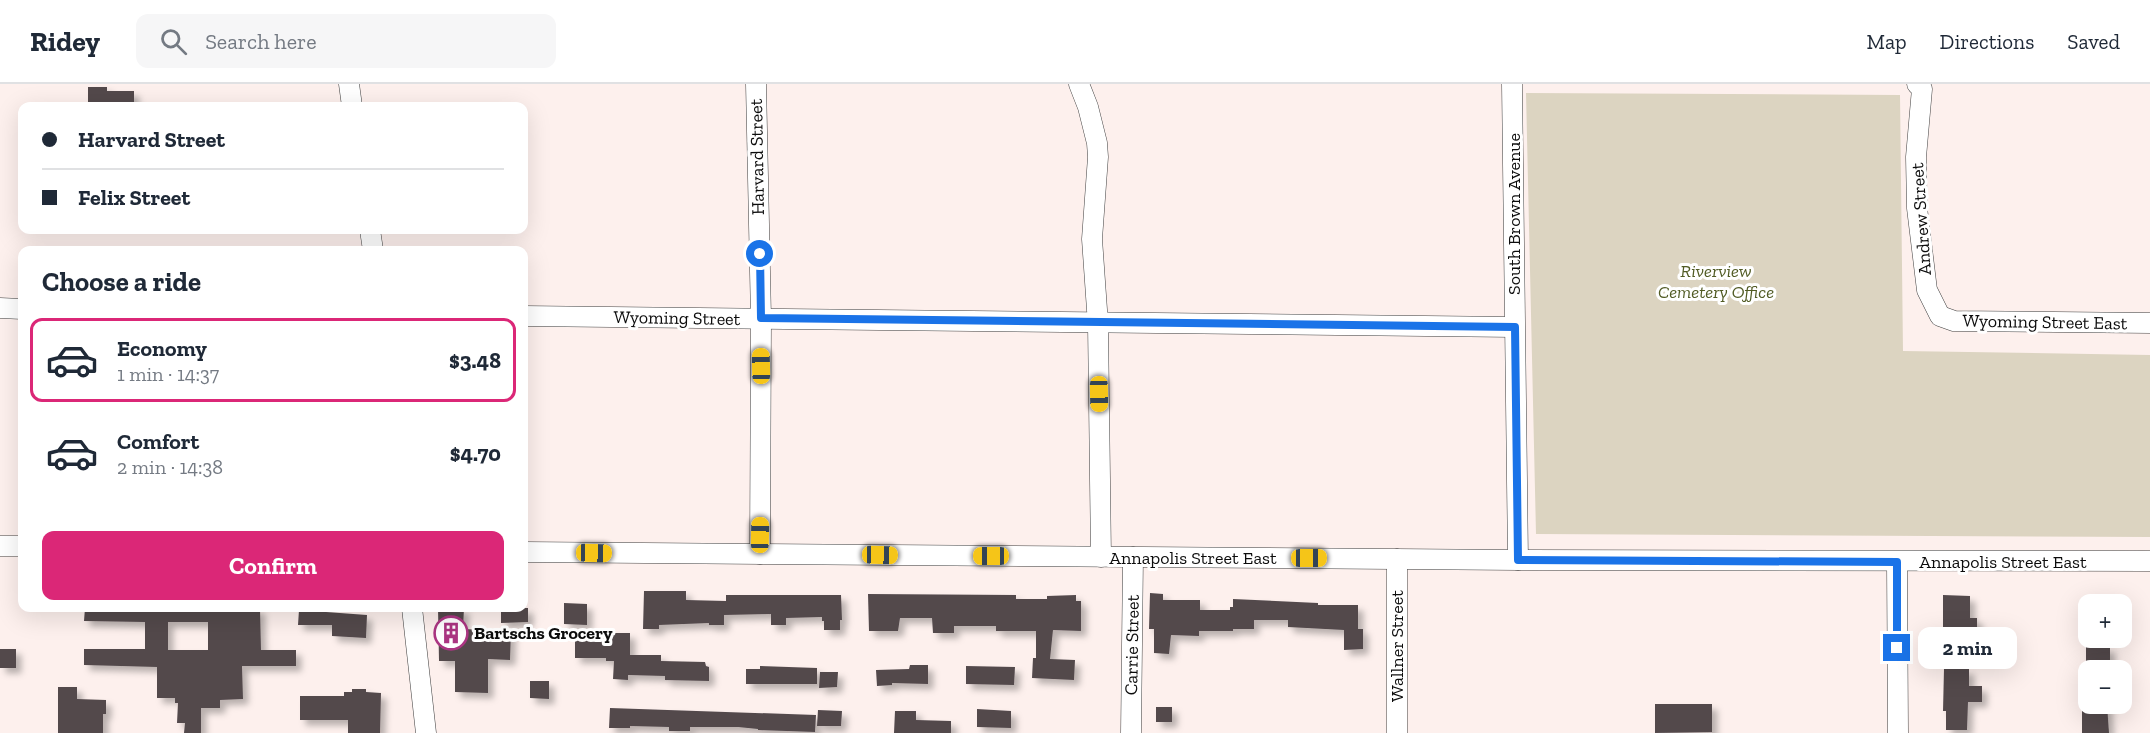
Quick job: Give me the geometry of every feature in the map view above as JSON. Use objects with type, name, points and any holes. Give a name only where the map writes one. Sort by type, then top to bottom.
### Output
[{"type":"street","points":[[349,84],[351,102]]},
{"type":"street","name":"Harvard Street","points":[[756,84],[761,318],[760,554]]},
{"type":"street","points":[[1079,84],[1090,116],[1098,157],[1092,225],[1098,324],[1101,557]]},
{"type":"street","name":"South Brown Avenue","points":[[1512,84],[1518,560]]},
{"type":"street","name":"Andrew Street","points":[[1917,84],[1922,88],[1916,157],[1917,208],[1927,290],[1940,316]]},
{"type":"street","points":[[0,308],[18,309]]},
{"type":"street","name":"Wyoming Street","points":[[528,316],[1515,327]]},
{"type":"street","name":"Wyoming Street East","points":[[1940,316],[1954,321],[2150,323]]},
{"type":"street","points":[[0,546],[18,546]]},
{"type":"street","name":"Annapolis Street East","points":[[528,552],[1518,560],[2150,561]]},
{"type":"street","name":"Carrie Street","points":[[1131,733],[1132,557]]},
{"type":"street","name":"Wallner Street","points":[[1397,559],[1397,733]]},
{"type":"street","points":[[1897,562],[1898,733]]},
{"type":"street","points":[[412,612],[426,733]]},
{"type":"green space","name":"Riverview Cemetery Office","points":[[1526,93],[1900,95],[1903,351],[2150,355],[2150,537],[1536,534]]},
{"type":"building","points":[[88,87],[107,87],[107,91],[134,91],[134,102],[88,102]]},
{"type":"building","points":[[644,591],[686,591],[686,600],[726,601],[726,595],[841,595],[842,620],[840,620],[840,630],[824,630],[822,617],[786,618],[786,625],[771,625],[771,614],[724,615],[724,625],[709,625],[709,623],[659,625],[659,629],[643,629]]},
{"type":"building","points":[[1150,593],[1163,594],[1163,600],[1200,600],[1200,610],[1230,610],[1230,607],[1233,607],[1233,599],[1318,603],[1318,605],[1358,605],[1358,629],[1363,629],[1363,649],[1344,650],[1344,630],[1288,627],[1288,620],[1254,620],[1254,629],[1199,631],[1199,636],[1171,635],[1169,654],[1154,653],[1154,629],[1149,629]]},
{"type":"building","points":[[868,594],[1016,595],[1016,599],[1047,599],[1047,596],[1076,595],[1076,601],[1081,601],[1081,631],[1053,630],[1050,659],[1075,660],[1074,680],[1032,678],[1033,658],[1036,658],[1036,631],[996,631],[996,626],[954,626],[954,633],[933,633],[932,618],[900,618],[898,631],[869,631]]},
{"type":"building","points":[[1943,595],[1970,596],[1970,618],[1977,618],[1977,641],[1964,641],[1964,643],[1943,641]]},
{"type":"building","points":[[564,603],[587,604],[587,625],[564,624]]},
{"type":"building","points":[[85,612],[260,612],[261,650],[296,650],[296,666],[242,666],[243,699],[220,700],[220,708],[201,708],[201,733],[184,733],[185,723],[177,723],[178,703],[175,703],[175,698],[157,698],[157,667],[84,665],[84,649],[145,649],[145,622],[84,621]],"holes":[[[168,622],[208,622],[208,650],[168,650]]]},
{"type":"building","points":[[299,612],[367,615],[366,638],[332,636],[332,625],[298,625]]},
{"type":"building","points":[[438,612],[464,612],[463,629],[511,631],[510,660],[488,659],[488,693],[455,692],[455,661],[439,661]]},
{"type":"building","points":[[501,612],[528,612],[528,622],[501,623]]},
{"type":"building","points":[[575,633],[630,633],[630,655],[661,655],[661,661],[705,662],[709,667],[709,681],[665,680],[665,676],[628,675],[628,680],[613,679],[614,661],[606,661],[606,658],[575,658]]},
{"type":"building","points":[[2086,648],[2110,648],[2110,660],[2086,660]]},
{"type":"building","points":[[0,649],[16,649],[16,668],[0,668]]},
{"type":"building","points":[[910,665],[928,665],[928,684],[892,683],[892,685],[877,686],[876,670],[909,669]]},
{"type":"building","points":[[760,666],[817,668],[817,684],[746,684],[746,669],[760,669]]},
{"type":"building","points":[[966,666],[1015,667],[1014,685],[966,684]]},
{"type":"building","points":[[1944,669],[1969,669],[1969,686],[1982,686],[1982,702],[1968,702],[1967,730],[1946,730],[1946,711],[1943,711]]},
{"type":"building","points":[[820,672],[838,672],[837,687],[819,688]]},
{"type":"building","points":[[530,681],[549,681],[549,699],[530,698]]},
{"type":"building","points":[[58,687],[77,687],[77,699],[106,700],[103,733],[58,733]]},
{"type":"building","points":[[352,689],[366,689],[366,692],[381,693],[380,733],[348,733],[348,720],[300,720],[300,696],[344,696],[344,692],[352,692]]},
{"type":"building","points":[[1655,704],[1712,704],[1712,732],[1655,733]]},
{"type":"building","points":[[1156,707],[1172,707],[1172,722],[1156,722]]},
{"type":"building","points":[[610,708],[816,715],[815,732],[738,727],[690,727],[690,731],[669,731],[669,727],[609,728]]},
{"type":"building","points":[[977,709],[1011,711],[1011,728],[977,727]]},
{"type":"building","points":[[818,710],[842,711],[841,726],[817,726]]},
{"type":"building","points":[[895,711],[916,711],[916,720],[951,721],[951,733],[894,733]]},
{"type":"building","points":[[2082,714],[2108,714],[2109,733],[2082,733]]},
{"type":"place","name":"Bartschs Grocery","points":[[451,633]]},
{"type":"route","points":[[760,254],[761,318],[1098,324],[1515,327],[1518,560],[1897,562],[1897,648]]}]
